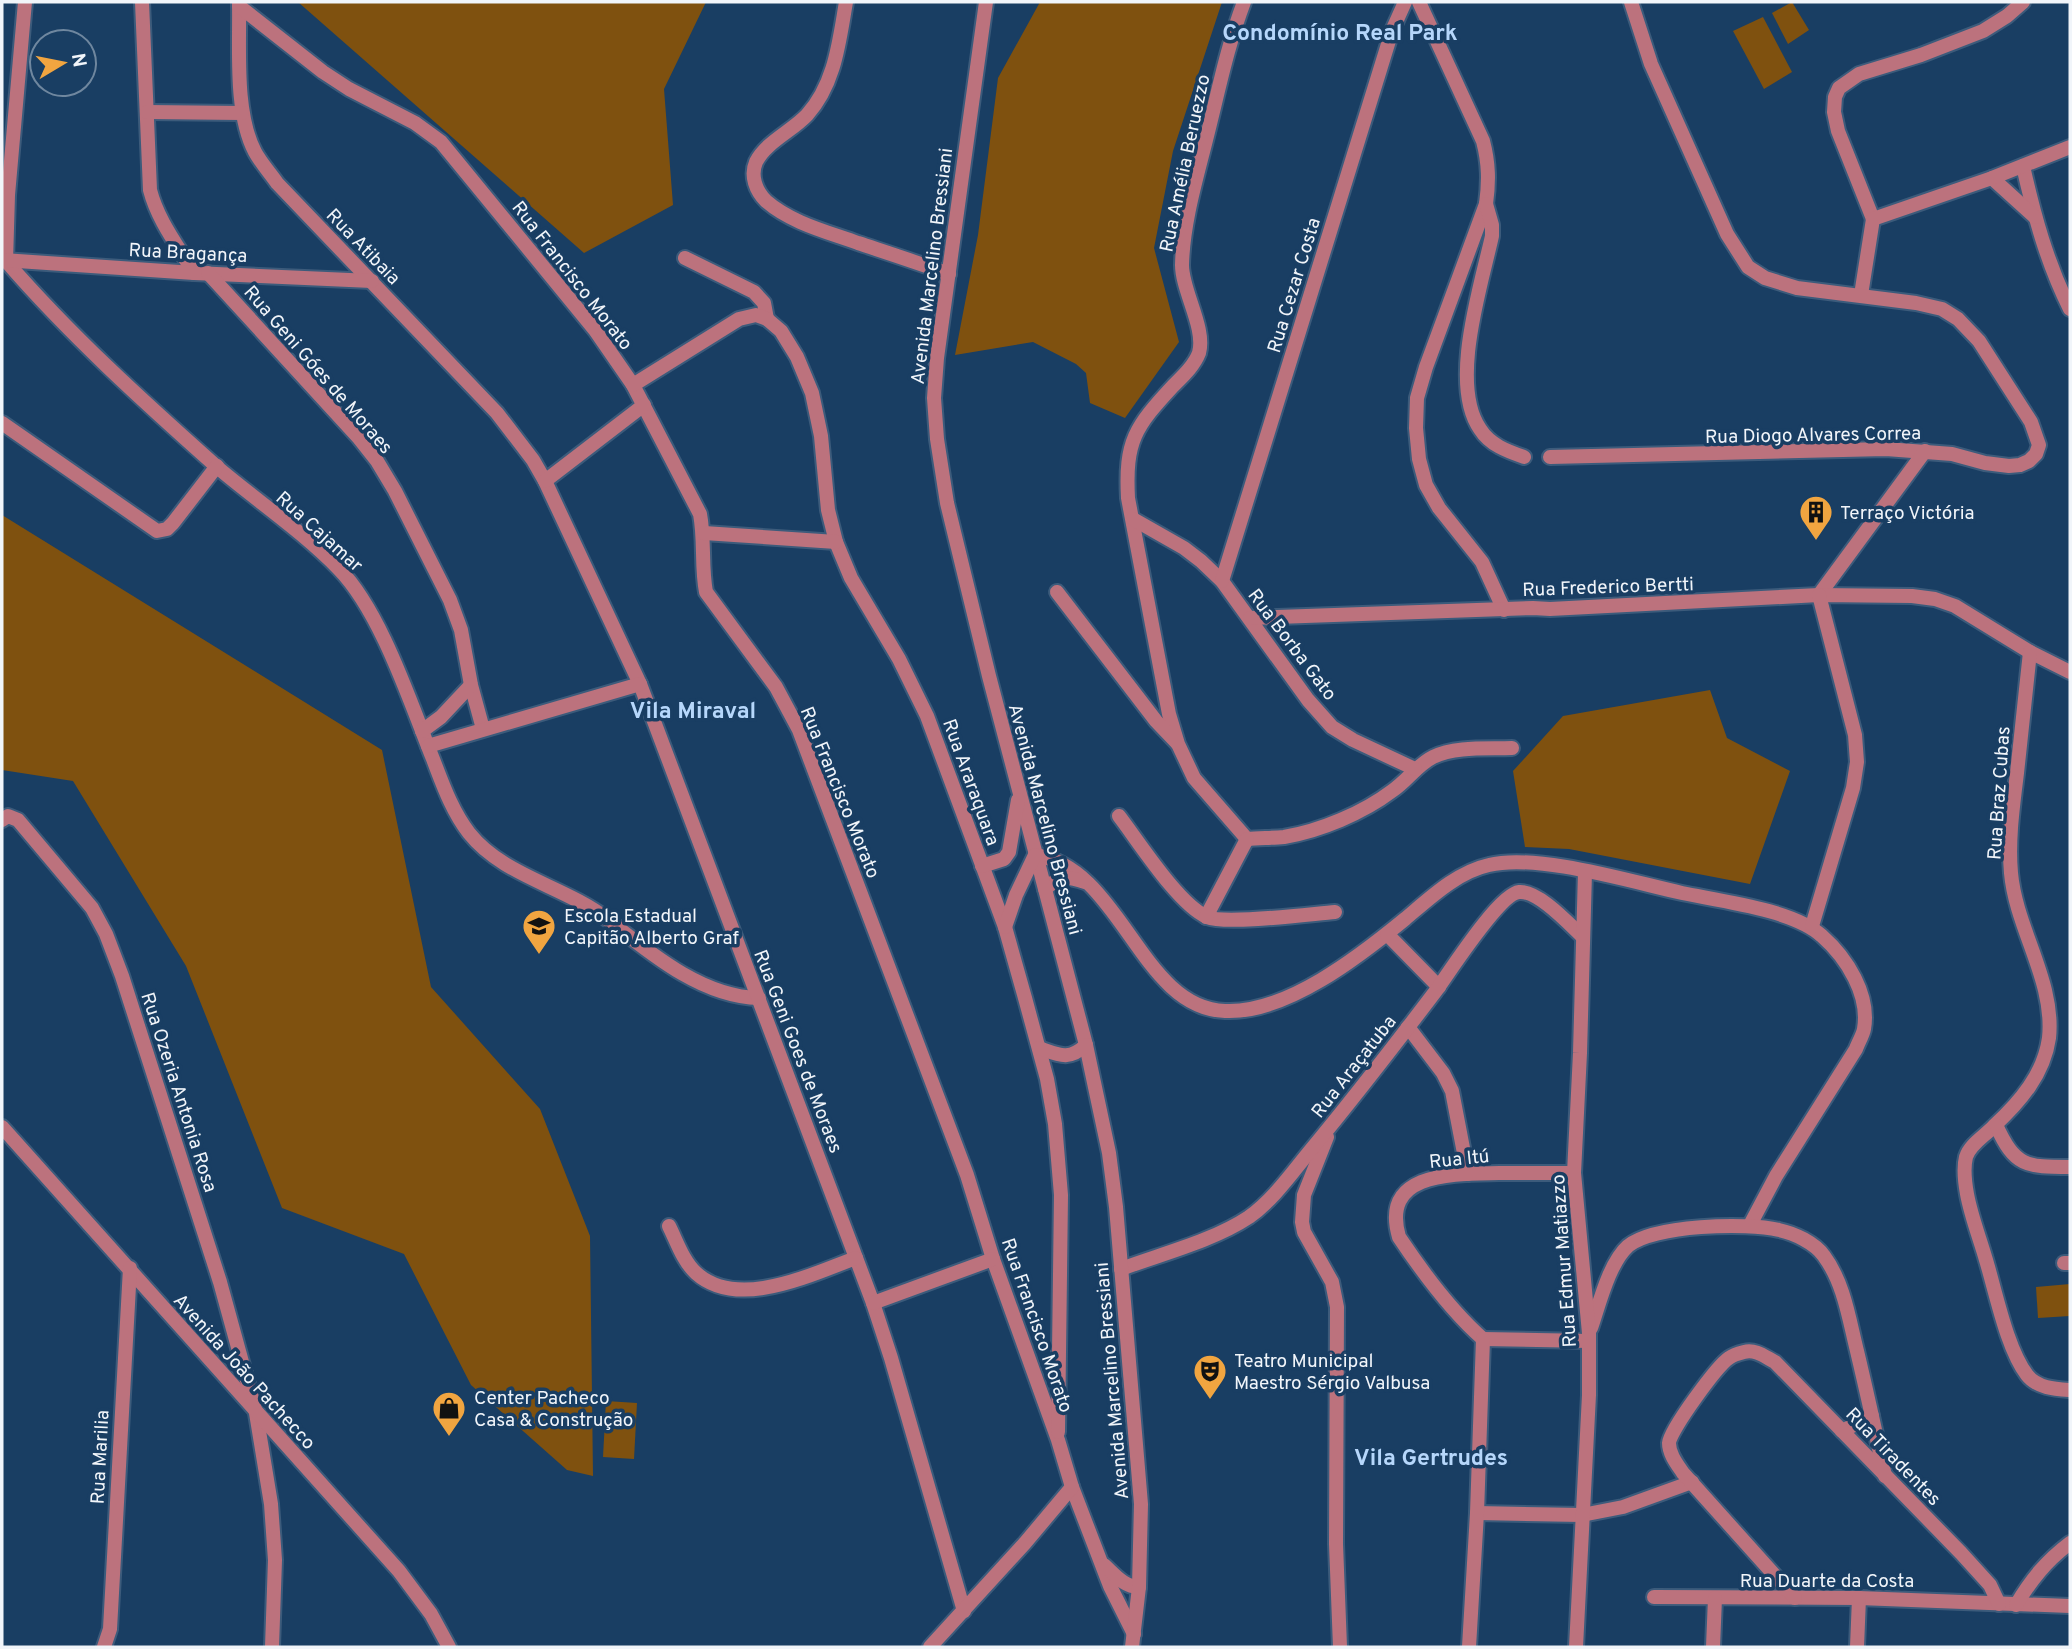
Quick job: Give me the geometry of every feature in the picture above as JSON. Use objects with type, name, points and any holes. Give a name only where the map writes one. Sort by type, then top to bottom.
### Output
[{"type":"street","points":[[4,260],[25,2]]},
{"type":"street","points":[[142,2],[147,112],[242,113]]},
{"type":"street","points":[[846,2],[830,81],[821,99],[805,117],[762,153],[755,164],[754,182],[767,201],[787,215],[818,229],[949,274]]},
{"type":"street","name":"Avenida Marcelino Bressiani","points":[[986,2],[937,358],[934,398],[937,439],[947,503],[965,583],[1086,1045],[1109,1153],[1141,1504],[1139,1587],[1133,1641]]},
{"type":"street","name":"Rua Amélia Beruezzo","points":[[1178,744],[1169,714],[1128,499],[1127,475],[1133,435],[1154,406],[1190,369],[1200,349],[1182,269],[1183,248],[1230,45],[1244,2]]},
{"type":"street","name":"Rua Cezar Costa","points":[[1222,581],[1392,31],[1405,2]]},
{"type":"street","name":"Rua Frederico Bertti","points":[[1419,2],[1483,141],[1489,177],[1486,204],[1417,398],[1419,459],[1426,485],[1439,508],[1482,562],[1504,610],[1550,610],[1819,595],[1912,596],[1935,599],[1955,606],[2030,652],[2070,672]]},
{"type":"street","points":[[1632,2],[1651,64],[1727,234],[1748,267],[1765,278],[1797,288],[1861,295],[1873,219],[1838,131],[1834,112],[1839,88],[1858,74],[1921,55],[1983,31],[2023,2]]},
{"type":"street","name":"Rua Atibaia","points":[[239,4],[242,113],[256,154],[277,183],[497,413],[533,460],[545,481]]},
{"type":"street","name":"Rua Francisco Morato","points":[[239,4],[323,72],[349,89],[415,123],[441,142],[595,330],[633,385],[700,514],[704,533],[703,577],[706,592],[776,687],[799,730],[967,1175],[993,1259],[1058,1440]]},
{"type":"street","name":"Rua Geni Góes de Moraes","points":[[147,112],[150,190],[164,225],[201,273],[377,461],[396,491],[450,600],[461,629],[471,685],[483,729]]},
{"type":"street","points":[[1873,219],[1992,178],[2070,147]]},
{"type":"street","points":[[2023,166],[2035,217],[2070,309]]},
{"type":"street","points":[[1992,178],[2035,217]]},
{"type":"street","name":"Rua Frederico Bertti","points":[[1486,204],[1492,236],[1469,347],[1466,373],[1468,396],[1472,414],[1486,436],[1507,452],[1524,457]]},
{"type":"street","name":"Rua Araraquara","points":[[685,258],[754,292],[764,303],[767,319],[781,331],[797,357],[812,393],[821,436],[828,510],[836,542],[851,578],[899,659],[927,716],[1005,927],[1039,1048],[1055,1124],[1061,1195],[1058,1440]]},
{"type":"street","name":"Rua Bragança","points":[[4,260],[372,281]]},
{"type":"street","name":"Rua Cajamar","points":[[4,260],[74,334],[217,466],[323,555],[354,586],[390,655],[452,806],[483,849],[508,866],[562,891],[602,916],[658,958],[696,980],[726,994],[741,998],[760,998]]},
{"type":"street","name":"Rua Diogo Alvares Correa","points":[[1550,457],[1885,449],[1952,454],[1985,463],[2020,465],[2036,454],[2039,445],[2031,422],[1979,341],[1958,319],[1942,309],[1861,295]]},
{"type":"street","points":[[633,385],[739,319],[756,315],[767,319]]},
{"type":"street","points":[[545,481],[644,405]]},
{"type":"street","points":[[2,423],[151,529],[162,531],[173,523],[217,466]]},
{"type":"street","points":[[1812,926],[1853,788],[1857,762],[1855,734],[1819,595],[1925,451]]},
{"type":"street","name":"Rua Geni Goes de Moraes","points":[[545,481],[639,684],[723,909],[760,998],[873,1303],[964,1611]]},
{"type":"street","name":"Rua Borba Gato","points":[[1133,520],[1184,548],[1222,581],[1308,700],[1332,727],[1353,740],[1415,769]]},
{"type":"street","points":[[704,533],[836,542]]},
{"type":"street","points":[[1057,592],[1156,721],[1178,744],[1194,778],[1247,839]]},
{"type":"street","points":[[1250,618],[1504,610]]},
{"type":"street","name":"Rua Braz Cubas","points":[[2030,652],[2011,831],[2011,874],[2042,979],[2049,1037],[2033,1083],[1996,1125],[1971,1147],[1964,1173],[1968,1197],[2008,1335],[2020,1364],[2035,1383],[2070,1390]]},
{"type":"street","points":[[428,746],[639,684]]},
{"type":"street","points":[[422,731],[441,717],[471,685]]},
{"type":"street","points":[[1247,839],[1294,834],[1351,814],[1395,789],[1415,769],[1434,756],[1513,748]]},
{"type":"street","points":[[982,866],[1004,859],[1009,852],[1019,788]]},
{"type":"street","points":[[1119,816],[1178,893],[1206,917],[1231,920],[1335,912]]},
{"type":"street","name":"Rua Ozeria Antonia Rosa","points":[[5,818],[18,820],[46,850],[92,908],[106,934],[122,976],[216,1269],[256,1413],[271,1504],[274,1549],[272,1647]]},
{"type":"street","points":[[1206,917],[1247,839]]},
{"type":"street","points":[[1005,927],[1016,895],[1035,855],[1061,862],[1073,868],[1090,884],[1161,975],[1184,997],[1203,1007],[1224,1011],[1249,1009],[1277,1001],[1321,979],[1459,878],[1492,864],[1544,864],[1769,912],[1812,926],[1834,947],[1861,992],[1864,1030],[1856,1049],[1776,1177],[1750,1225]]},
{"type":"street","name":"Rua Edmur Matiazzo","points":[[1576,1647],[1589,1395],[1589,1337],[1574,1173],[1585,872]]},
{"type":"street","points":[[1045,889],[1054,880],[1062,877],[1090,884]]},
{"type":"street","name":"Rua Araçatuba","points":[[1121,1269],[1225,1230],[1249,1217],[1269,1200],[1408,1027],[1509,895],[1527,893],[1540,899],[1583,937]]},
{"type":"street","points":[[1387,933],[1439,987]]},
{"type":"street","points":[[1408,1027],[1443,1073],[1452,1091],[1468,1174]]},
{"type":"street","points":[[1039,1048],[1065,1056],[1076,1054],[1086,1045]]},
{"type":"street","points":[[1996,1125],[2012,1156],[2040,1167],[2070,1167]]},
{"type":"street","points":[[1330,1126],[1304,1195],[1302,1222],[1304,1232],[1332,1282],[1337,1307],[1336,1544],[1340,1647]]},
{"type":"street","name":"Avenida João Pachecco","points":[[2,1127],[400,1572],[431,1614],[449,1647]]},
{"type":"street","name":"Rua Itú","points":[[1483,1339],[1466,1324],[1399,1237],[1395,1224],[1397,1202],[1407,1191],[1424,1180],[1468,1174],[1574,1173]]},
{"type":"street","points":[[1469,1647],[1483,1339],[1589,1337],[1616,1262],[1627,1247],[1642,1238],[1657,1233],[1750,1225],[1780,1230],[1804,1240],[1823,1253],[1834,1272],[1846,1304],[1885,1476]]},
{"type":"street","points":[[669,1226],[685,1259],[696,1273],[710,1283],[724,1287],[748,1289],[777,1286],[856,1258]]},
{"type":"street","points":[[873,1303],[993,1259]]},
{"type":"street","name":"Rua Marilia","points":[[104,1647],[110,1629],[130,1268]]},
{"type":"street","name":"Rua Tiradentes","points":[[1692,1482],[1675,1460],[1669,1443],[1673,1432],[1713,1375],[1729,1358],[1747,1351],[1758,1352],[1775,1362],[1990,1585],[1999,1604]]},
{"type":"street","points":[[1842,1431],[1872,1416]]},
{"type":"street","points":[[1058,1440],[1072,1486],[1133,1641]]},
{"type":"street","points":[[1477,1513],[1582,1515],[1623,1507],[1692,1482],[1795,1598]]},
{"type":"street","points":[[930,1647],[1072,1486]]},
{"type":"street","points":[[2015,1605],[2035,1574],[2070,1543]]},
{"type":"street","points":[[1103,1564],[1123,1582],[1139,1587]]},
{"type":"street","name":"Rua Duarte da Costa","points":[[1654,1597],[1859,1598],[2070,1606]]},
{"type":"street","points":[[1713,1647],[1714,1598]]},
{"type":"street","points":[[1857,1647],[1859,1598]]},
{"type":"shaded area","points":[[298,2],[706,2],[664,89],[673,205],[584,253]]},
{"type":"shaded area","points":[[1040,2],[1222,2],[1173,151],[1154,248],[1179,342],[1125,418],[1090,403],[1086,373],[1076,364],[1033,342],[955,355],[978,235],[998,78]]},
{"type":"shaded area","points":[[1792,2],[1809,30],[1788,44],[1772,13]]},
{"type":"shaded area","points":[[1763,17],[1792,72],[1764,89],[1733,31]]},
{"type":"shaded area","points":[[2,515],[382,750],[431,987],[540,1109],[590,1236],[593,1476],[567,1470],[471,1385],[404,1254],[282,1208],[186,966],[73,781],[2,770]]},
{"type":"shaded area","points":[[1710,690],[1727,738],[1790,771],[1750,884],[1569,849],[1525,847],[1513,771],[1563,716]]},
{"type":"shaded area","points":[[2070,1284],[2070,1316],[2038,1318],[2036,1287]]},
{"type":"shaded area","points":[[606,1401],[637,1403],[634,1459],[603,1457]]},
{"type":"place","name":"Terraço Victória","points":[[1816,542]]},
{"type":"place","name":"Escola Estadual Capitão Alberto Graf","points":[[539,956]]},
{"type":"place","name":"Teatro Municipal Maestro Sérgio Valbusa","points":[[1210,1401]]},
{"type":"place","name":"Center Pacheco Casa & Construção","points":[[449,1438]]},
{"type":"district","name":"Condomínio Real Park","points":[[1340,32]]},
{"type":"district","name":"Vila Miraval","points":[[693,710]]},
{"type":"district","name":"Vila Gertrudes","points":[[1431,1457]]}]
